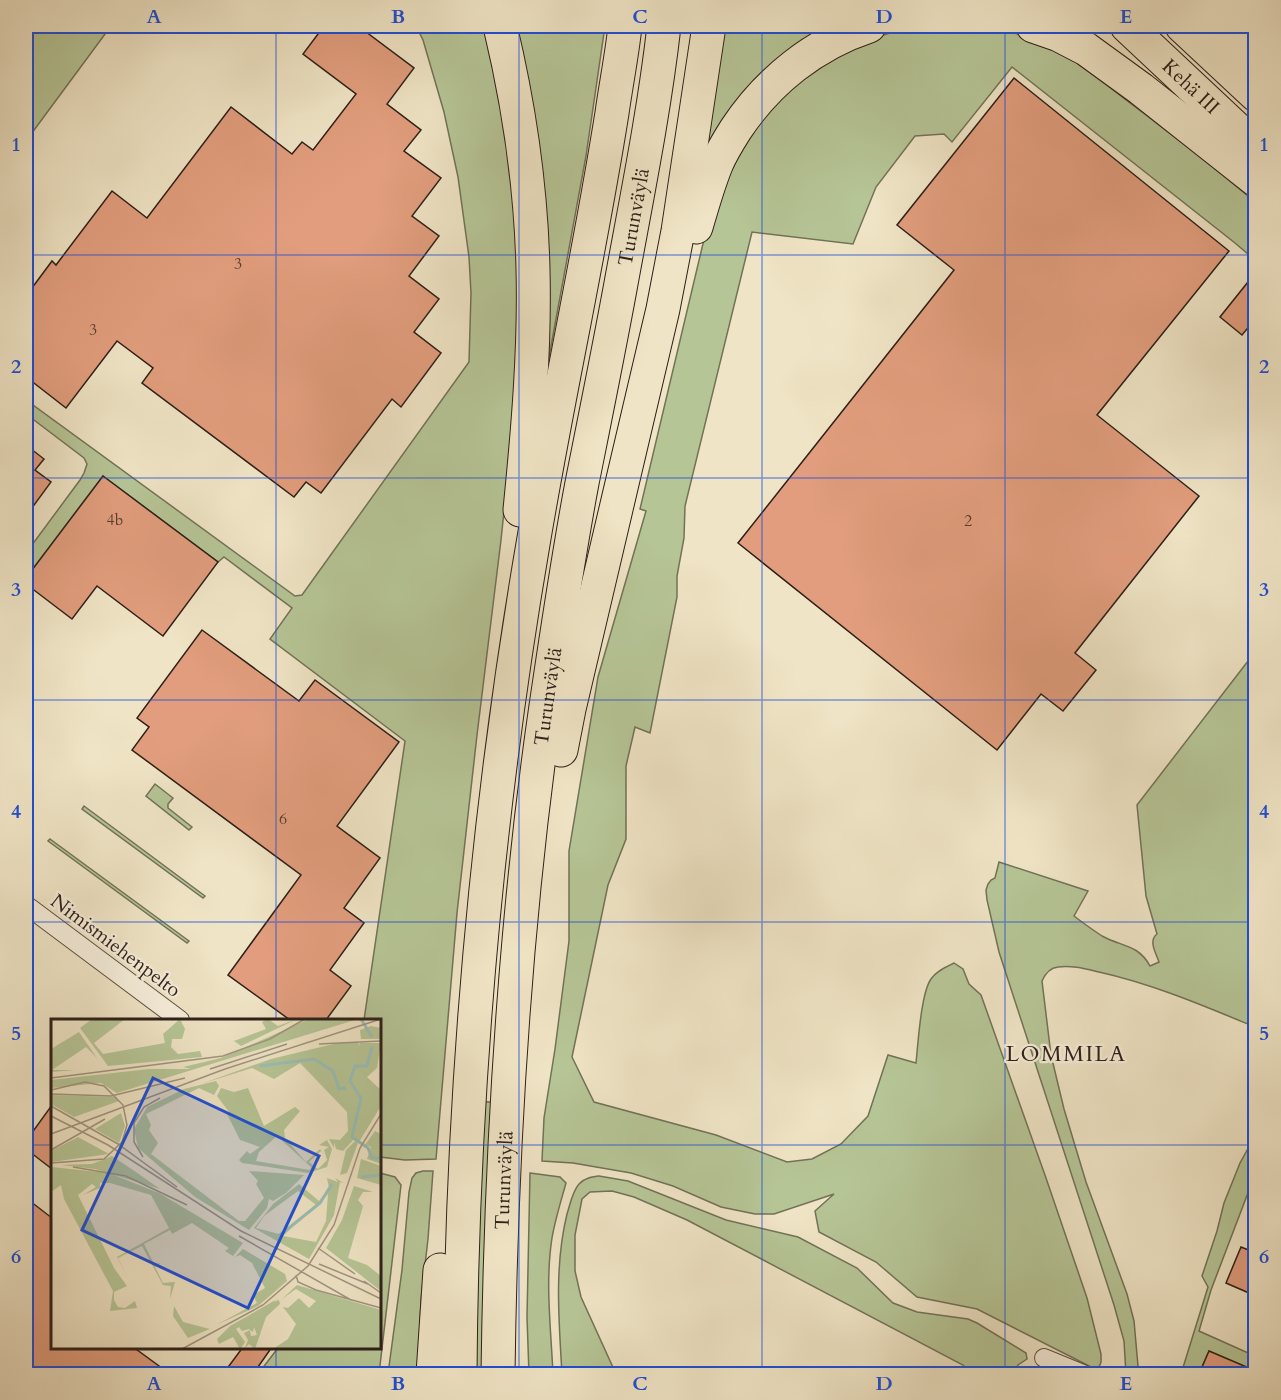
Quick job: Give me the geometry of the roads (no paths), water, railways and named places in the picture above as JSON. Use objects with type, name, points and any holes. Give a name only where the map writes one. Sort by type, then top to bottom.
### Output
[{"type":"highway","points":[[500,26],[511,71],[521,130],[533,269],[527,435],[512,571],[517,644]]},
{"type":"highway","name":"Turunväylä","points":[[460,1374],[460,1296],[468,1106],[484,903],[496,801],[535,531],[602,174],[625,26]]},
{"type":"highway","name":"Turunväylä","points":[[498,1374],[507,1105],[531,821],[546,708],[582,485],[639,187],[664,26]]},
{"type":"highway","points":[[516,980],[535,930],[553,792],[569,709],[663,309],[680,220],[709,26]]},
{"type":"highway","points":[[663,309],[685,264],[716,163],[744,117],[760,96],[801,61],[823,46],[869,26]]},
{"type":"highway","points":[[1033,26],[1059,35],[1086,49],[1141,89],[1256,180]]},
{"type":"highway","name":"Kehä III","points":[[1127,26],[1256,147]]},
{"type":"highway","name":"Kehä III","points":[[1182,26],[1256,95]]},
{"type":"highway","points":[[1222,26],[1256,63]]},
{"type":"highway","points":[[507,1105],[517,1176],[518,1374]]},
{"type":"highway","points":[[433,1374],[447,1185],[468,1106]]},
{"type":"street","name":"Nimismiehenpelto","points":[[26,905],[179,1019]]},
{"type":"street","points":[[1044,1358],[1083,1374]]},
{"type":"district","name":"LOMMILA","points":[[1066,1053]]}]
